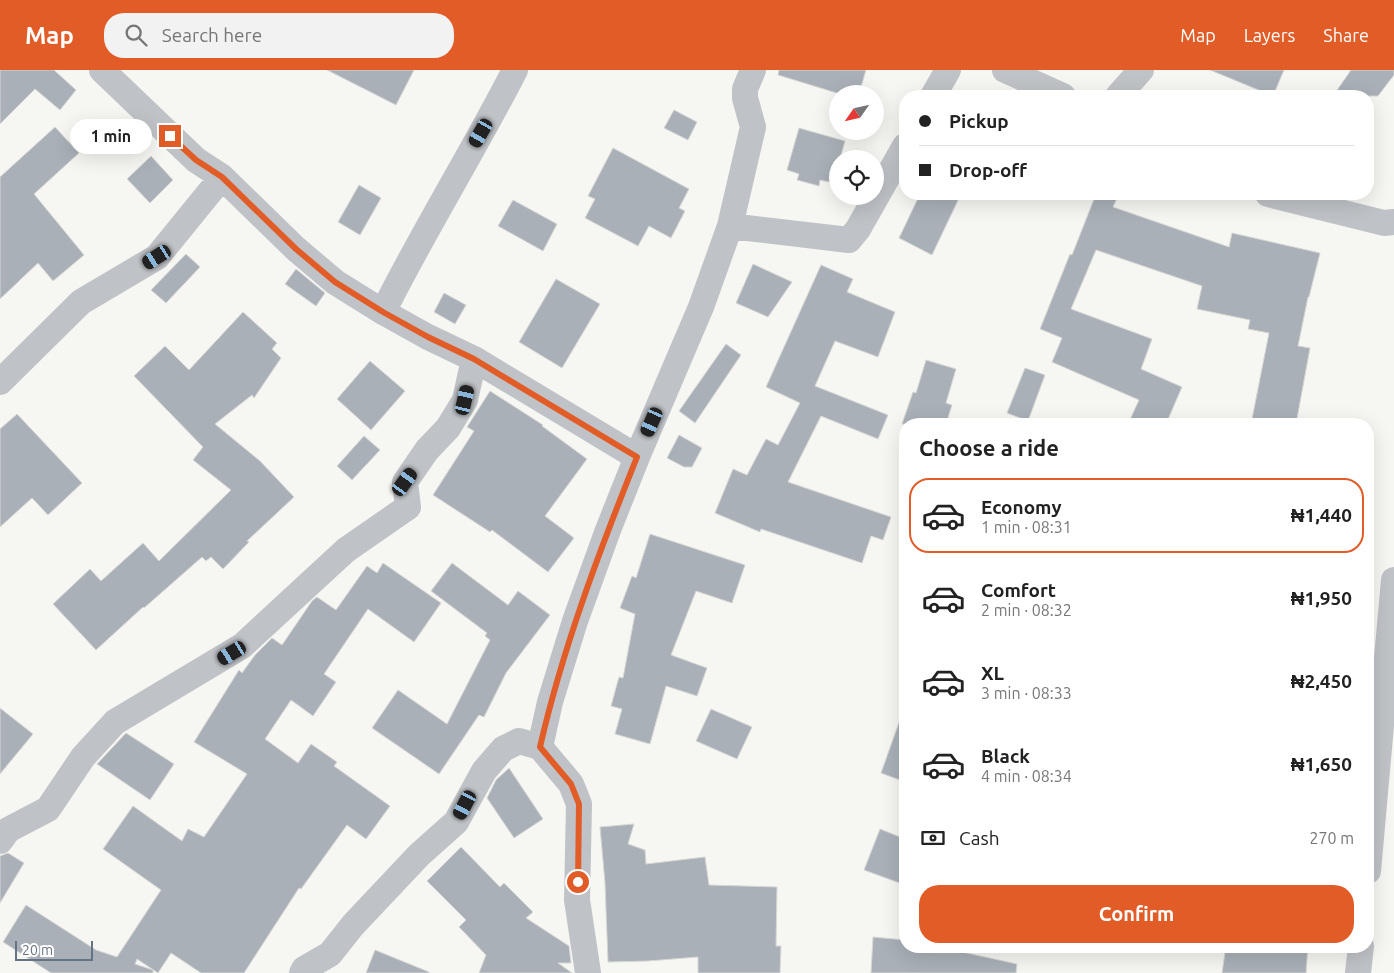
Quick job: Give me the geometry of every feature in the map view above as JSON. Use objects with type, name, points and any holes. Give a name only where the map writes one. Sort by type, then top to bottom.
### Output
[{"type":"street","points":[[102,70],[196,160],[222,177],[296,249],[335,282],[428,337],[474,359],[637,457]]},
{"type":"street","points":[[383,312],[407,264],[516,70]]},
{"type":"street","points":[[540,747],[550,702],[575,621],[608,530],[701,306],[730,226],[753,127],[745,98],[745,89],[754,70]]},
{"type":"street","points":[[937,90],[948,70]]},
{"type":"street","points":[[1005,70],[1050,90]]},
{"type":"street","points":[[1123,90],[1141,70]]},
{"type":"street","points":[[730,226],[849,240],[858,229],[899,157]]},
{"type":"street","points":[[0,382],[82,302],[157,257],[222,177]]},
{"type":"street","points":[[1293,200],[1384,222],[1394,222]]},
{"type":"street","points":[[0,840],[8,830],[48,809],[83,757],[115,722],[242,646],[346,550],[408,507],[405,482],[427,450],[448,428],[465,400],[474,359]]},
{"type":"street","points":[[1374,804],[1394,580]]},
{"type":"street","points":[[302,973],[304,969],[330,954],[353,925],[419,855],[456,822],[484,771],[503,749],[519,741],[540,747],[571,784],[579,804],[577,900],[588,973]]},
{"type":"street","points":[[1358,973],[1360,953]]},
{"type":"building","points":[[0,70],[54,70],[76,90],[60,110],[35,89],[0,124]]},
{"type":"building","points":[[327,70],[414,70],[396,105]]},
{"type":"building","points":[[779,70],[866,70],[862,85],[829,85],[829,91],[778,75]]},
{"type":"building","points":[[1210,70],[1284,70],[1276,90],[1258,90]]},
{"type":"building","points":[[1351,70],[1394,70],[1394,75],[1378,96],[1374,96],[1374,90],[1337,90]]},
{"type":"building","points":[[674,110],[697,122],[688,140],[664,128]]},
{"type":"building","points":[[55,127],[79,153],[34,194],[84,255],[53,281],[38,263],[0,299],[0,177]]},
{"type":"building","points":[[799,128],[829,136],[829,140],[845,141],[842,150],[829,150],[829,182],[820,180],[819,186],[797,180],[799,174],[787,170]]},
{"type":"building","points":[[613,148],[689,189],[679,208],[685,211],[671,238],[649,226],[638,246],[585,218],[595,199],[588,196]]},
{"type":"building","points":[[151,156],[173,180],[150,203],[127,179]]},
{"type":"building","points":[[359,185],[381,198],[360,235],[338,222]]},
{"type":"building","points":[[513,200],[557,224],[543,251],[498,226]]},
{"type":"building","points":[[917,200],[958,200],[932,255],[899,238]]},
{"type":"building","points":[[1094,200],[1116,200],[1113,207],[1229,247],[1232,233],[1320,253],[1308,297],[1298,346],[1310,348],[1297,418],[1252,418],[1269,333],[1248,329],[1250,320],[1197,309],[1202,286],[1096,250],[1071,309],[1152,339],[1141,369],[1182,387],[1169,418],[1131,418],[1139,400],[1052,362],[1062,338],[1040,329],[1070,254],[1072,255]]},
{"type":"building","points":[[186,254],[200,267],[166,303],[151,290]]},
{"type":"building","points":[[753,264],[792,282],[768,317],[736,303]]},
{"type":"building","points":[[821,265],[853,279],[847,292],[895,312],[878,357],[835,341],[815,386],[888,415],[878,439],[821,416],[788,482],[891,517],[883,540],[871,536],[862,563],[761,529],[760,532],[715,513],[733,469],[747,475],[766,439],[778,445],[800,403],[766,387]]},
{"type":"building","points":[[296,269],[325,293],[316,306],[285,284]]},
{"type":"building","points":[[556,279],[600,304],[562,368],[519,342]]},
{"type":"building","points":[[444,293],[466,305],[455,324],[434,312]]},
{"type":"building","points":[[243,312],[277,343],[272,349],[281,358],[254,398],[252,395],[215,424],[260,461],[294,497],[247,541],[249,542],[223,569],[211,557],[206,561],[202,557],[96,650],[53,604],[90,569],[101,581],[143,543],[159,561],[231,490],[193,460],[203,447],[134,376],[165,346],[189,370]]},
{"type":"building","points":[[726,344],[741,355],[695,423],[679,411]]},
{"type":"building","points":[[926,360],[956,369],[946,403],[952,405],[948,418],[904,418],[913,392],[916,393]]},
{"type":"building","points":[[370,361],[405,391],[371,430],[337,399]]},
{"type":"building","points":[[1025,368],[1045,375],[1029,418],[1020,418],[1007,413]]},
{"type":"building","points":[[490,391],[543,425],[587,459],[545,516],[574,538],[548,572],[492,530],[490,532],[433,495],[474,431],[467,427]]},
{"type":"building","points":[[17,414],[82,483],[48,515],[32,498],[0,527],[0,429]]},
{"type":"building","points":[[679,435],[702,448],[692,467],[684,467],[667,458]]},
{"type":"building","points":[[364,436],[380,450],[352,480],[337,466]]},
{"type":"building","points":[[650,534],[745,565],[732,603],[696,591],[671,655],[707,668],[697,696],[666,686],[650,744],[615,734],[622,709],[611,706],[619,677],[623,678],[635,614],[620,608],[632,576],[636,578]]},
{"type":"building","points":[[383,563],[441,603],[414,642],[368,609],[324,674],[336,682],[313,716],[291,700],[265,739],[298,763],[311,744],[337,762],[334,766],[390,806],[366,839],[347,825],[301,889],[299,888],[244,973],[201,973],[171,953],[158,973],[137,959],[135,964],[153,970],[153,973],[51,973],[3,942],[26,905],[96,950],[117,957],[161,890],[103,849],[133,806],[182,841],[188,829],[204,837],[247,774],[194,742],[239,670],[242,673],[255,655],[272,638],[282,645],[312,601],[317,597],[336,610],[367,566],[377,573]]},
{"type":"building","points":[[452,563],[508,605],[518,591],[550,615],[506,673],[484,717],[479,715],[439,774],[372,728],[398,690],[447,724],[490,640],[485,636],[487,633],[431,591]]},
{"type":"building","points":[[0,708],[33,734],[0,774]]},
{"type":"building","points":[[711,709],[752,727],[737,759],[696,741]]},
{"type":"building","points":[[899,722],[899,780],[881,773]]},
{"type":"building","points":[[126,733],[174,764],[150,800],[97,764]]},
{"type":"building","points":[[509,768],[543,819],[514,838],[487,798],[496,780]]},
{"type":"building","points":[[634,824],[628,844],[645,850],[646,864],[705,857],[709,885],[777,887],[776,946],[781,946],[780,973],[698,973],[698,957],[608,962],[605,883],[600,827]]},
{"type":"building","points":[[880,829],[899,837],[899,883],[864,870]]},
{"type":"building","points":[[461,847],[500,887],[504,883],[533,912],[526,918],[569,946],[571,963],[558,963],[572,973],[479,973],[486,955],[459,927],[466,920],[427,881]]},
{"type":"building","points":[[8,853],[24,863],[0,903],[0,856]]},
{"type":"building","points":[[873,937],[899,939],[899,953],[967,953],[1017,964],[1016,973],[871,973]]},
{"type":"building","points":[[375,950],[429,972],[429,973],[366,973]]},
{"type":"building","points":[[1225,953],[1307,953],[1306,973],[1222,973]]},
{"type":"route","points":[[170,136],[196,160],[222,177],[296,249],[335,282],[428,337],[474,359],[637,457],[575,621],[550,702],[540,747],[571,784],[579,804],[578,882]]}]
